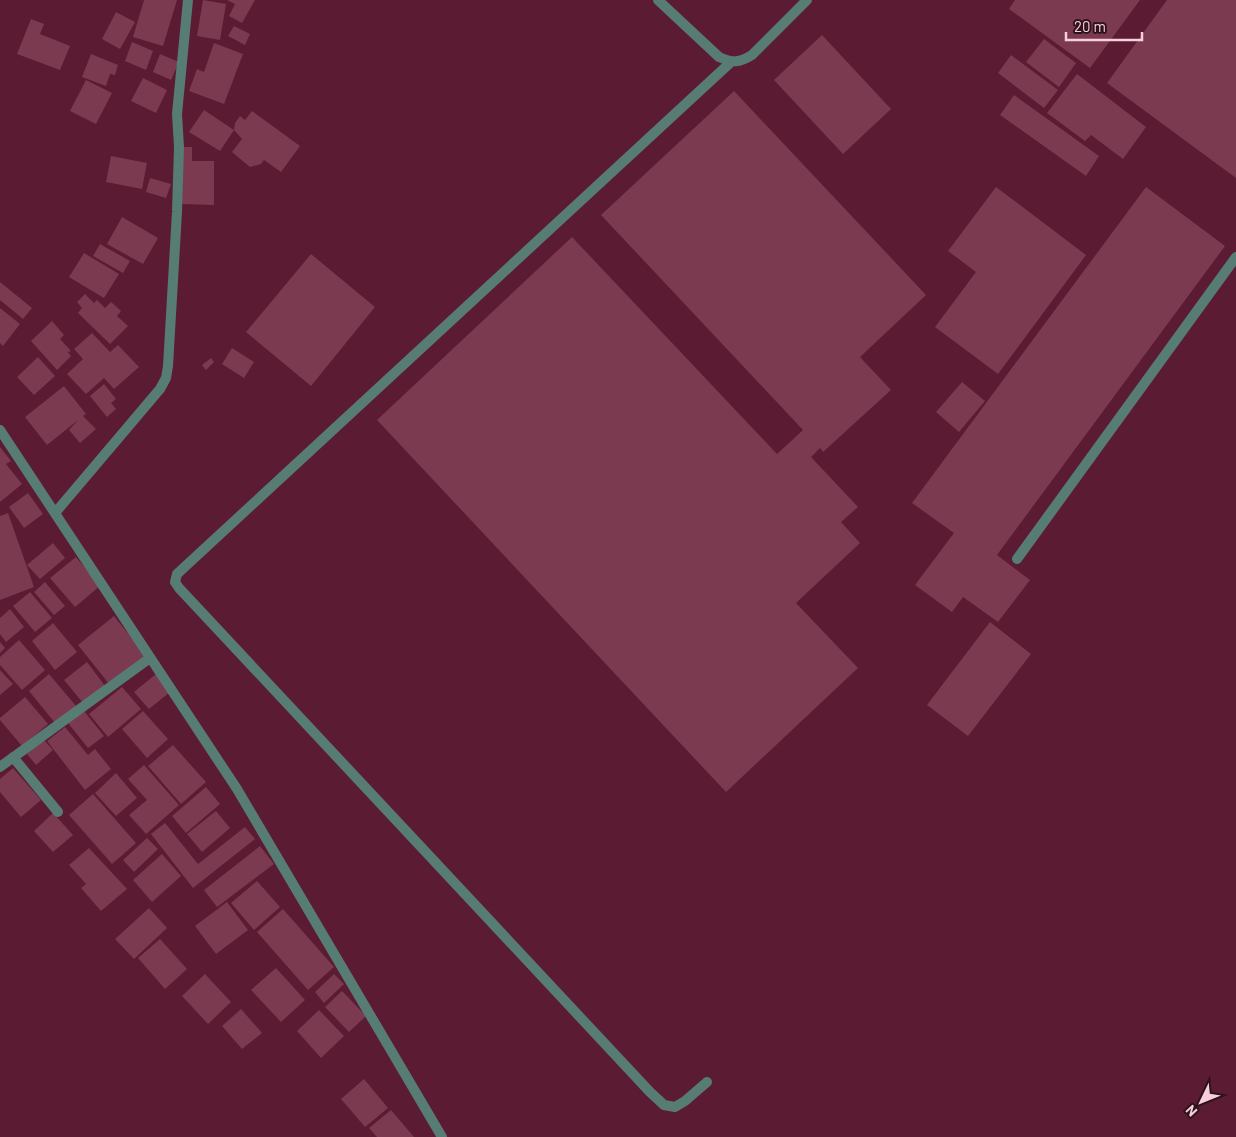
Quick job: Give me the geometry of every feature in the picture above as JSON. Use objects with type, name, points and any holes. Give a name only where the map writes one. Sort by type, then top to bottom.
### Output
[{"type":"street","points":[[55,514],[139,415],[160,389],[166,378],[177,212],[179,147],[177,114],[188,0]]},
{"type":"street","points":[[658,0],[719,57],[730,62],[742,61],[752,55],[807,0]]},
{"type":"street","points":[[707,1082],[686,1101],[675,1107],[664,1105],[650,1092],[175,582],[177,574],[730,62]]},
{"type":"street","points":[[1017,559],[1236,257]]},
{"type":"street","points":[[0,430],[237,789],[442,1137]]},
{"type":"street","points":[[0,767],[150,658]]},
{"type":"street","points":[[13,757],[58,812]]},
{"type":"building","points":[[144,0],[177,0],[163,46],[133,37]]},
{"type":"building","points":[[203,0],[226,4],[220,40],[197,36]]},
{"type":"building","points":[[227,0],[255,0],[242,23],[229,16],[235,4]]},
{"type":"building","points":[[1015,0],[1140,0],[1090,68],[1009,9]]},
{"type":"building","points":[[1167,0],[1236,0],[1236,178],[1107,83]]},
{"type":"building","points":[[116,12],[135,22],[120,49],[102,39]]},
{"type":"building","points":[[31,19],[44,24],[40,34],[70,46],[60,70],[17,54]]},
{"type":"building","points":[[234,26],[250,34],[245,45],[228,36]]},
{"type":"building","points":[[822,35],[891,109],[843,154],[774,80]]},
{"type":"building","points":[[1044,39],[1076,63],[1059,87],[1026,62]]},
{"type":"building","points":[[132,42],[153,51],[146,70],[125,61]]},
{"type":"building","points":[[214,43],[243,54],[224,104],[189,91],[197,69],[204,72]]},
{"type":"building","points":[[91,54],[118,65],[115,75],[110,74],[106,86],[82,77]]},
{"type":"building","points":[[160,54],[179,62],[171,80],[153,72]]},
{"type":"building","points":[[1011,55],[1058,90],[1044,108],[998,73]]},
{"type":"building","points":[[1077,74],[1146,127],[1123,159],[1091,135],[1085,141],[1047,113]]},
{"type":"building","points":[[143,78],[167,90],[156,113],[131,101]]},
{"type":"building","points":[[86,80],[112,93],[96,124],[70,111]]},
{"type":"building","points":[[734,91],[926,295],[860,357],[891,390],[823,452],[820,448],[811,457],[858,507],[841,522],[860,543],[796,603],[858,668],[726,792],[377,420],[572,237],[777,454],[803,430],[601,215]]},
{"type":"building","points":[[1014,95],[1099,156],[1086,176],[1000,115]]},
{"type":"building","points":[[204,110],[234,130],[220,151],[189,132]]},
{"type":"building","points":[[252,111],[300,146],[281,172],[264,160],[261,164],[250,167],[232,152],[242,139],[234,130],[235,123],[240,116],[245,120]]},
{"type":"building","points":[[183,147],[192,147],[192,161],[214,161],[214,205],[182,204]]},
{"type":"building","points":[[111,156],[147,163],[142,189],[106,182]]},
{"type":"building","points":[[150,178],[171,184],[166,198],[146,192]]},
{"type":"building","points":[[996,187],[1086,255],[998,374],[935,327],[976,272],[948,251]]},
{"type":"building","points":[[1146,187],[1225,246],[997,555],[1030,580],[998,622],[963,597],[952,612],[915,585],[954,533],[912,503]]},
{"type":"building","points":[[122,217],[158,238],[143,264],[107,244]]},
{"type":"building","points":[[100,244],[130,261],[123,273],[93,256]]},
{"type":"building","points":[[84,253],[119,274],[104,298],[69,277]]},
{"type":"building","points":[[311,254],[375,307],[311,386],[246,332]]},
{"type":"building","points":[[0,282],[32,308],[23,319],[0,300]]},
{"type":"building","points":[[85,294],[94,303],[97,300],[105,308],[111,302],[121,311],[117,316],[128,326],[110,344],[78,313],[82,308],[77,302]]},
{"type":"building","points":[[0,308],[20,324],[3,346],[0,343]]},
{"type":"building","points":[[52,321],[64,335],[60,339],[71,351],[68,352],[71,356],[57,370],[31,341]]},
{"type":"building","points":[[92,333],[110,352],[118,345],[139,367],[114,389],[104,378],[86,394],[67,374],[83,359],[74,349]]},
{"type":"building","points":[[232,348],[254,362],[244,378],[222,364]]},
{"type":"building","points":[[38,357],[55,376],[34,395],[17,377]]},
{"type":"building","points":[[211,358],[214,362],[206,370],[202,365]]},
{"type":"building","points":[[962,382],[985,401],[959,432],[936,412]]},
{"type":"building","points":[[104,384],[116,399],[111,403],[116,409],[107,417],[90,396]]},
{"type":"building","points":[[64,386],[86,414],[83,416],[96,429],[80,443],[69,430],[78,420],[47,445],[25,417]]},
{"type":"building","points":[[0,447],[11,461],[6,464],[22,484],[0,502]]},
{"type":"building","points":[[28,493],[43,514],[24,528],[9,507]]},
{"type":"building","points":[[8,513],[34,587],[0,600],[0,516]]},
{"type":"building","points":[[53,543],[65,558],[40,579],[27,565]]},
{"type":"building","points":[[76,557],[100,586],[75,607],[50,578]]},
{"type":"building","points":[[45,582],[65,606],[54,615],[34,592]]},
{"type":"building","points":[[30,592],[52,618],[35,632],[13,606]]},
{"type":"building","points":[[10,609],[24,627],[6,642],[0,634],[0,618]]},
{"type":"building","points":[[114,616],[146,656],[110,685],[78,645]]},
{"type":"building","points":[[990,622],[1031,654],[968,736],[927,705]]},
{"type":"building","points":[[53,623],[77,652],[55,670],[32,641]]},
{"type":"building","points":[[19,640],[45,670],[22,690],[0,665],[0,657]]},
{"type":"building","points":[[0,642],[5,648],[0,653]]},
{"type":"building","points":[[87,662],[105,686],[83,703],[64,680]]},
{"type":"building","points":[[0,670],[13,684],[0,695]]},
{"type":"building","points":[[49,674],[76,706],[55,723],[29,691]]},
{"type":"building","points":[[156,674],[170,692],[149,709],[134,692]]},
{"type":"building","points":[[122,687],[141,709],[108,737],[89,714]]},
{"type":"building","points":[[25,697],[48,724],[22,746],[0,718]]},
{"type":"building","points":[[84,711],[104,736],[88,748],[68,723]]},
{"type":"building","points":[[143,711],[168,739],[147,758],[122,729]]},
{"type":"building","points":[[65,727],[88,755],[95,749],[111,769],[85,790],[47,741]]},
{"type":"building","points":[[43,739],[53,750],[36,765],[27,754]]},
{"type":"building","points":[[173,745],[206,782],[181,804],[148,766]]},
{"type":"building","points":[[144,765],[179,805],[146,834],[129,815],[147,800],[128,779]]},
{"type":"building","points":[[13,768],[41,800],[21,817],[0,792],[0,779]]},
{"type":"building","points":[[116,773],[137,798],[116,816],[95,793]]},
{"type":"building","points":[[206,787],[220,804],[186,833],[172,816]]},
{"type":"building","points":[[93,794],[136,843],[112,864],[69,815]]},
{"type":"building","points":[[216,811],[230,828],[202,852],[187,834]]},
{"type":"building","points":[[53,813],[73,835],[53,852],[34,831]]},
{"type":"building","points":[[165,823],[198,864],[245,827],[255,839],[193,888],[151,834]]},
{"type":"building","points":[[147,838],[158,849],[134,872],[123,860]]},
{"type":"building","points":[[260,846],[274,864],[217,907],[204,890]]},
{"type":"building","points":[[89,848],[127,889],[101,911],[81,888],[86,884],[69,865]]},
{"type":"building","points":[[162,854],[181,876],[152,902],[133,880]]},
{"type":"building","points":[[257,881],[280,907],[254,930],[231,903]]},
{"type":"building","points":[[227,902],[248,930],[216,954],[195,926]]},
{"type":"building","points":[[149,908],[167,928],[134,959],[115,939]]},
{"type":"building","points":[[283,909],[334,967],[308,990],[257,932]]},
{"type":"building","points":[[160,939],[187,969],[165,989],[138,958]]},
{"type":"building","points":[[276,968],[305,1000],[281,1022],[251,990]]},
{"type":"building","points":[[205,974],[231,1002],[208,1024],[182,996]]},
{"type":"building","points":[[334,974],[344,984],[324,1003],[315,992]]},
{"type":"building","points":[[342,991],[366,1016],[349,1032],[325,1007]]},
{"type":"building","points":[[241,1009],[262,1033],[242,1049],[222,1026]]},
{"type":"building","points":[[319,1010],[344,1036],[321,1058],[297,1031]]},
{"type":"building","points":[[364,1079],[388,1108],[365,1127],[341,1099]]},
{"type":"building","points":[[391,1110],[414,1137],[377,1137],[369,1128]]}]
